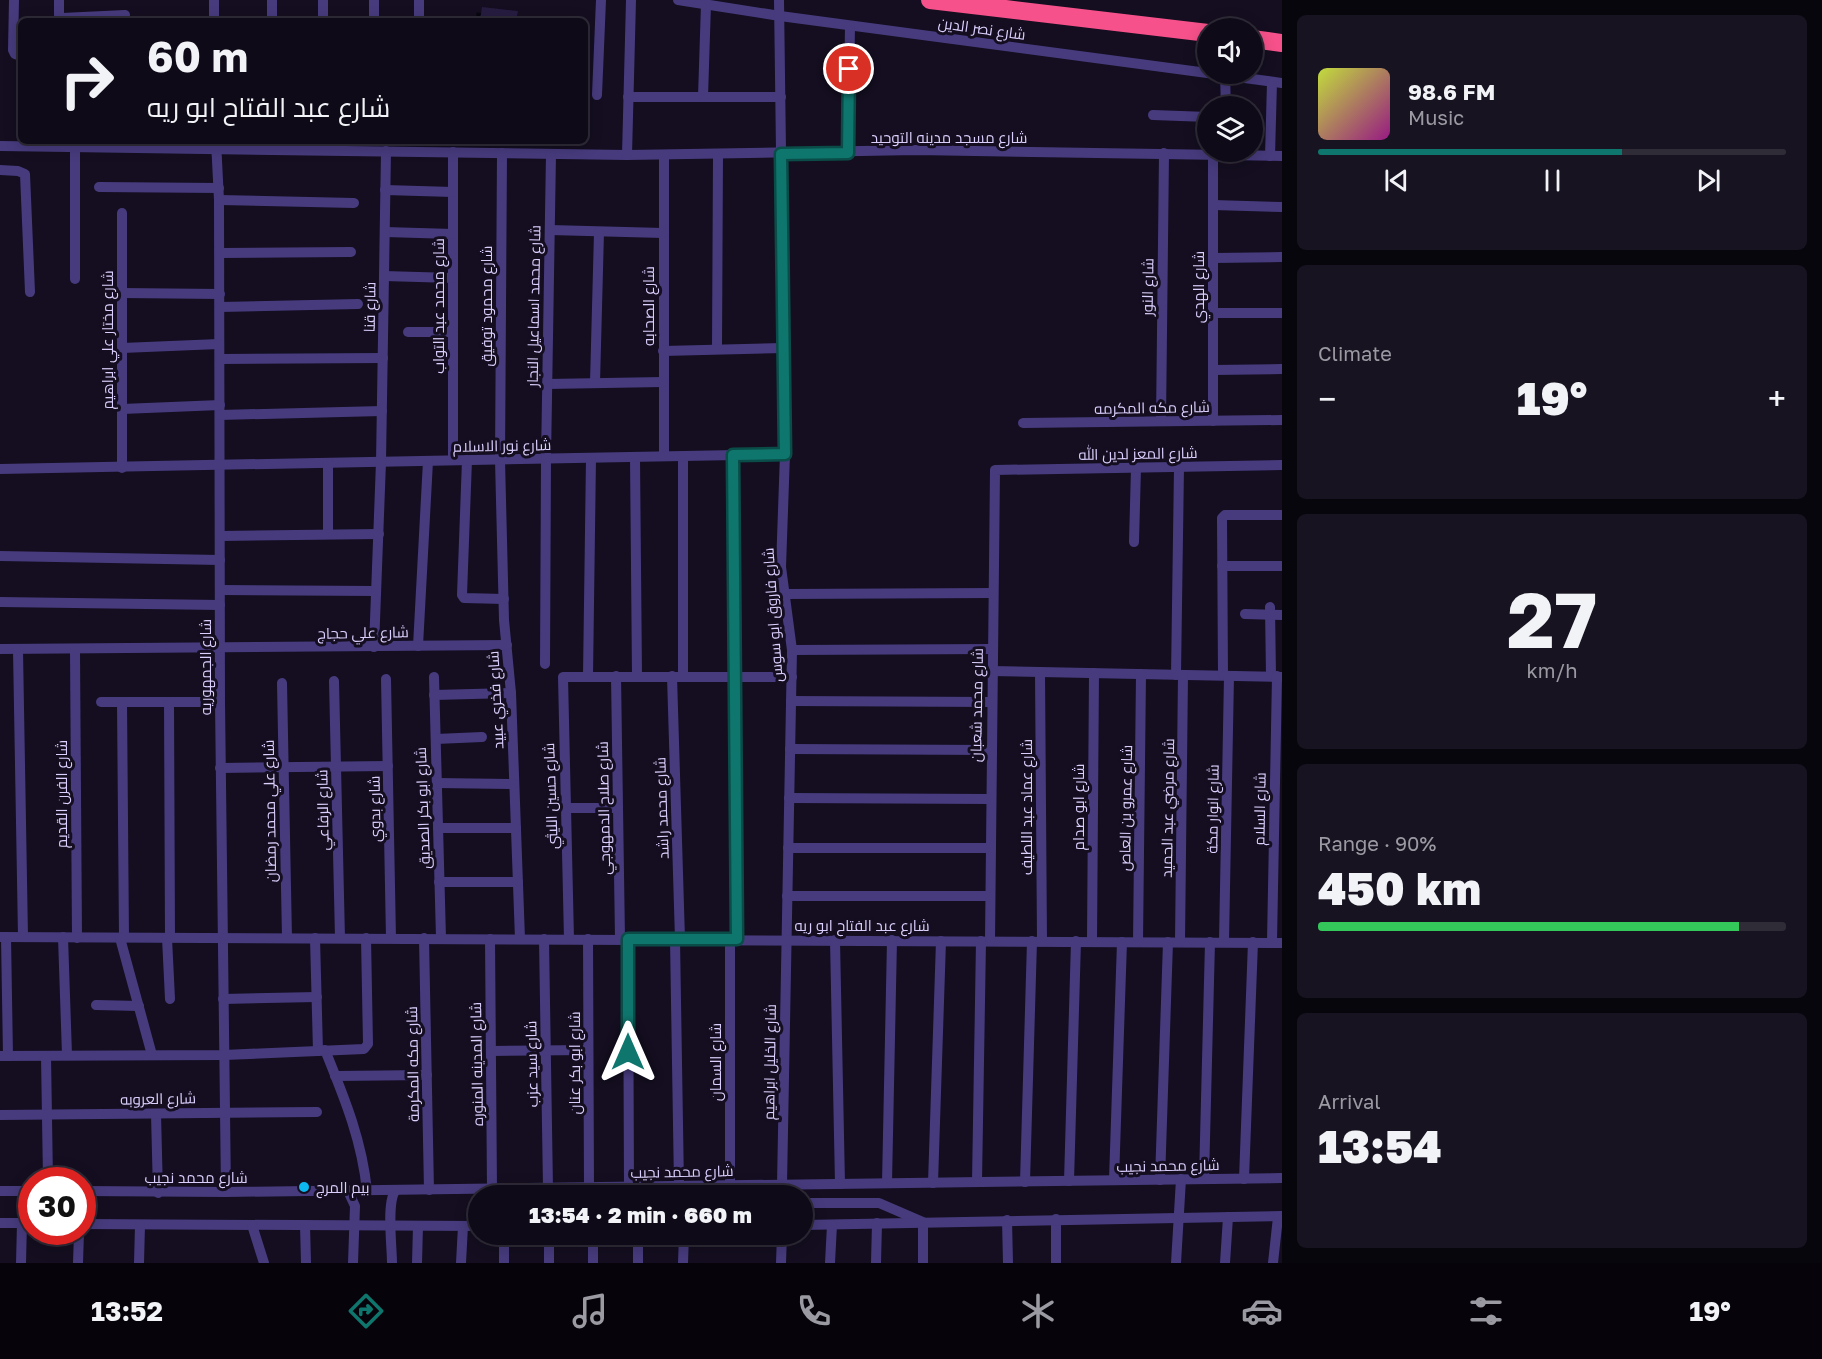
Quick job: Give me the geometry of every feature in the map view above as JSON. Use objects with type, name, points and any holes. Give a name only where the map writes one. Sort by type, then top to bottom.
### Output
[{"type":"highway","points":[[930,0],[1197,32]]},
{"type":"highway","points":[[1263,40],[1282,43]]},
{"type":"street","points":[[14,0],[14,51],[18,54]]},
{"type":"street","points":[[59,0],[59,15],[62,18],[125,15]]},
{"type":"street","points":[[214,0],[214,18]]},
{"type":"street","points":[[272,0],[272,18]]},
{"type":"street","points":[[323,0],[323,18]]},
{"type":"street","points":[[374,0],[374,18]]},
{"type":"street","points":[[419,0],[420,18]]},
{"type":"street","points":[[597,95],[601,0]]},
{"type":"street","points":[[627,155],[631,0]]},
{"type":"street","name":"شارع نصر الدين","points":[[678,0],[850,26],[1197,72]]},
{"type":"street","name":"شارع فاروق ابو سوس","points":[[779,0],[785,454],[781,567],[792,650],[786,939]]},
{"type":"street","points":[[703,97],[706,4]]},
{"type":"street","points":[[848,153],[850,26]]},
{"type":"street","points":[[1270,156],[1277,83]]},
{"type":"street","points":[[628,98],[781,97]]},
{"type":"street","points":[[1154,115],[1197,117]]},
{"type":"street","name":"شارع مسجد مدينه التوحيد","points":[[0,146],[39,144],[75,147],[217,145],[378,148],[422,146],[468,153],[627,155],[848,153],[917,150],[1197,154]]},
{"type":"street","points":[[468,144],[468,153]]},
{"type":"street","name":"شارع محمد اسماعيل النجار","points":[[545,664],[550,230],[556,154],[559,144]]},
{"type":"street","name":"شارع الجمهوريه","points":[[217,145],[220,253],[220,768],[226,1192]]},
{"type":"street","points":[[75,147],[75,279]]},
{"type":"street","name":"شارع قنا","points":[[378,148],[385,190],[381,462]]},
{"type":"street","name":"شارع محمد عبد التواب","points":[[453,152],[453,460]]},
{"type":"street","name":"شارع محمود توفيق","points":[[500,459],[502,153]]},
{"type":"street","name":"شارع النور","points":[[1161,422],[1164,153]]},
{"type":"street","name":"شارع الصحابه","points":[[664,155],[664,456]]},
{"type":"street","points":[[717,350],[718,155]]},
{"type":"street","name":"شارع مسجد مدينه التوحيد","points":[[1263,156],[1282,156]]},
{"type":"street","name":"شارع الهدي","points":[[1213,162],[1213,421]]},
{"type":"street","points":[[0,170],[18,171],[25,174],[30,292]]},
{"type":"street","points":[[99,187],[219,188]]},
{"type":"street","points":[[385,190],[453,192]]},
{"type":"street","points":[[219,200],[354,203]]},
{"type":"street","points":[[1213,205],[1282,207]]},
{"type":"street","name":"شارع مختار علي ابراهيم","points":[[122,213],[122,468]]},
{"type":"street","points":[[550,230],[663,233]]},
{"type":"street","points":[[385,232],[453,234]]},
{"type":"street","points":[[595,383],[599,232]]},
{"type":"street","points":[[220,253],[351,252]]},
{"type":"street","points":[[1214,258],[1282,257]]},
{"type":"street","points":[[384,276],[453,278]]},
{"type":"street","points":[[122,294],[220,294]]},
{"type":"street","points":[[220,307],[358,304]]},
{"type":"street","points":[[1213,313],[1282,313]]},
{"type":"street","points":[[408,332],[453,332]]},
{"type":"street","points":[[122,348],[219,344]]},
{"type":"street","points":[[663,351],[783,348]]},
{"type":"street","points":[[220,359],[383,358]]},
{"type":"street","points":[[1213,370],[1282,369]]},
{"type":"street","points":[[547,384],[663,382]]},
{"type":"street","points":[[122,409],[382,411]]},
{"type":"street","name":"شارع مكه المكرمه","points":[[1023,423],[1282,420]]},
{"type":"street","name":"شارع نور الاسلام","points":[[0,469],[785,454]]},
{"type":"street","name":"شارع السمان","points":[[730,1185],[733,939],[733,455]]},
{"type":"street","name":"شارع محمد راشد","points":[[679,1185],[678,677],[683,456]]},
{"type":"street","points":[[635,457],[637,676]]},
{"type":"street","points":[[591,458],[588,676],[792,677]]},
{"type":"street","name":"شارع فخري عبيد","points":[[500,459],[504,599],[511,693],[520,939]]},
{"type":"street","points":[[467,460],[462,597],[504,599]]},
{"type":"street","points":[[418,646],[428,461]]},
{"type":"street","points":[[374,647],[381,462]]},
{"type":"street","points":[[328,463],[328,534]]},
{"type":"street","name":"شارع المعز لدين الله","points":[[995,470],[1282,465]]},
{"type":"street","name":"شارع مرضي عبد الحميد","points":[[1179,467],[1180,942]]},
{"type":"street","points":[[1134,542],[1136,468]]},
{"type":"street","name":"شارع محمد شعبان","points":[[977,1182],[989,897],[995,470]]},
{"type":"street","name":"شارع انوار مكة","points":[[1224,942],[1226,675],[1221,521],[1223,516],[1228,515],[1282,515]]},
{"type":"street","points":[[220,536],[379,534]]},
{"type":"street","points":[[0,556],[220,560]]},
{"type":"street","points":[[1222,566],[1282,566]]},
{"type":"street","points":[[220,590],[376,591]]},
{"type":"street","points":[[785,594],[993,593]]},
{"type":"street","points":[[0,602],[220,605]]},
{"type":"street","points":[[1245,614],[1274,612]]},
{"type":"street","name":"شارع السلام","points":[[1274,612],[1279,732],[1277,942]]},
{"type":"street","name":"شارع علي حجاج","points":[[0,649],[507,645]]},
{"type":"street","points":[[18,650],[23,937]]},
{"type":"street","name":"شارع الفرن القديم","points":[[75,650],[77,938]]},
{"type":"street","points":[[792,650],[992,650]]},
{"type":"street","points":[[991,671],[1277,676]]},
{"type":"street","name":"شارع عماد عبد اللطيف","points":[[1025,1182],[1037,941],[1040,672]]},
{"type":"street","name":"شارع ابو صدام","points":[[1092,941],[1094,673]]},
{"type":"street","name":"شارع عمرو بن العاص","points":[[1138,942],[1141,674]]},
{"type":"street","name":"شارع حسين الليثي","points":[[569,939],[562,679],[567,675],[588,676]]},
{"type":"street","name":"شارع صلاح الدمهوجي","points":[[616,676],[629,1185]]},
{"type":"street","name":"شارع ابو بكر الصديق","points":[[434,677],[441,938]]},
{"type":"street","name":"شارع بدوي","points":[[386,679],[391,938]]},
{"type":"street","name":"شارع الرفاعي","points":[[334,681],[340,938]]},
{"type":"street","name":"شارع علي محمد رمضان","points":[[282,682],[287,938]]},
{"type":"street","points":[[434,695],[511,693]]},
{"type":"street","points":[[791,701],[991,702]]},
{"type":"street","points":[[101,702],[220,702]]},
{"type":"street","points":[[122,702],[122,938],[152,1055]]},
{"type":"street","points":[[169,702],[170,999]]},
{"type":"street","points":[[436,739],[482,737]]},
{"type":"street","points":[[790,749],[990,750]]},
{"type":"street","points":[[220,768],[388,766]]},
{"type":"street","points":[[437,783],[514,784]]},
{"type":"street","points":[[789,798],[990,799]]},
{"type":"street","points":[[566,808],[618,808]]},
{"type":"street","points":[[438,828],[516,828]]},
{"type":"street","points":[[788,848],[990,848]]},
{"type":"street","points":[[439,882],[518,882]]},
{"type":"street","points":[[787,896],[989,897]]},
{"type":"street","points":[[3,937],[4,1056],[357,1050],[367,1046],[366,938]]},
{"type":"street","name":"شارع عبد الفتاح ابو ريه","points":[[3,937],[1277,942]]},
{"type":"street","points":[[63,937],[67,1056]]},
{"type":"street","points":[[315,938],[322,1050],[335,1076],[360,1146],[367,1191]]},
{"type":"street","name":"شارع مكه المكرمة","points":[[424,939],[429,1190]]},
{"type":"street","name":"شارع المدينه المنوره","points":[[490,939],[492,1185]]},
{"type":"street","name":"شارع سيد عزب","points":[[544,939],[548,1185]]},
{"type":"street","name":"شارع ابو بكر عنان","points":[[588,939],[589,1185]]},
{"type":"street","name":"شارع الخليل ابراهيم","points":[[782,1185],[786,939]]},
{"type":"street","points":[[834,940],[840,1184]]},
{"type":"street","points":[[887,1183],[892,940]]},
{"type":"street","points":[[933,1183],[941,941]]},
{"type":"street","points":[[1069,1181],[1076,941]]},
{"type":"street","points":[[1114,1180],[1122,942]]},
{"type":"street","points":[[1160,1180],[1168,942]]},
{"type":"street","points":[[1204,1179],[1210,942]]},
{"type":"street","points":[[1244,1179],[1252,942]]},
{"type":"street","points":[[223,999],[317,997]]},
{"type":"street","points":[[96,1005],[139,1006]]},
{"type":"street","points":[[491,1051],[588,1050]]},
{"type":"street","points":[[46,1056],[48,1167]]},
{"type":"street","points":[[335,1076],[427,1075]]},
{"type":"street","name":"شارع العروبه","points":[[0,1115],[224,1111],[317,1112]]},
{"type":"street","points":[[156,1114],[158,1192]]},
{"type":"street","name":"شارع محمد نجيب","points":[[782,1185],[1282,1178]]},
{"type":"street","points":[[1176,1263],[1181,1179]]},
{"type":"street","name":"شارع محمد نجيب","points":[[96,1191],[468,1189]]},
{"type":"street","points":[[392,1263],[390,1202],[396,1190]]},
{"type":"street","points":[[0,1191],[18,1191]]},
{"type":"street","points":[[348,1191],[355,1206],[352,1263]]},
{"type":"street","points":[[813,1203],[874,1202],[922,1222]]},
{"type":"street","points":[[813,1225],[1280,1216],[1273,1263]]},
{"type":"street","points":[[1224,1263],[1228,1217]]},
{"type":"street","points":[[1056,1219],[1056,1263]]},
{"type":"street","points":[[1007,1220],[1008,1263]]},
{"type":"street","points":[[922,1222],[922,1263]]},
{"type":"street","points":[[0,1223],[18,1223]]},
{"type":"street","points":[[876,1263],[877,1223]]},
{"type":"street","points":[[96,1224],[468,1226]]},
{"type":"street","points":[[139,1263],[140,1225]]},
{"type":"street","points":[[252,1225],[264,1263]]},
{"type":"street","points":[[305,1225],[306,1263]]},
{"type":"street","points":[[830,1263],[832,1225]]},
{"type":"street","points":[[417,1263],[418,1226]]},
{"type":"street","points":[[461,1263],[463,1226]]},
{"type":"street","points":[[21,1263],[24,1245]]},
{"type":"street","points":[[78,1263],[79,1245]]},
{"type":"street","points":[[504,1245],[504,1263]]},
{"type":"street","points":[[549,1245],[549,1263]]},
{"type":"street","points":[[593,1245],[593,1263]]},
{"type":"street","points":[[638,1245],[638,1263]]},
{"type":"street","points":[[683,1263],[684,1245]]},
{"type":"street","points":[[781,1263],[782,1245]]},
{"type":"building","points":[[482,7],[518,11],[517,18],[480,18]]},
{"type":"place","name":"بيم المرج","points":[[304,1187]]},
{"type":"route","points":[[628,1052],[628,939],[737,939],[733,677],[733,455],[785,454],[781,154],[848,153],[849,69]]}]
